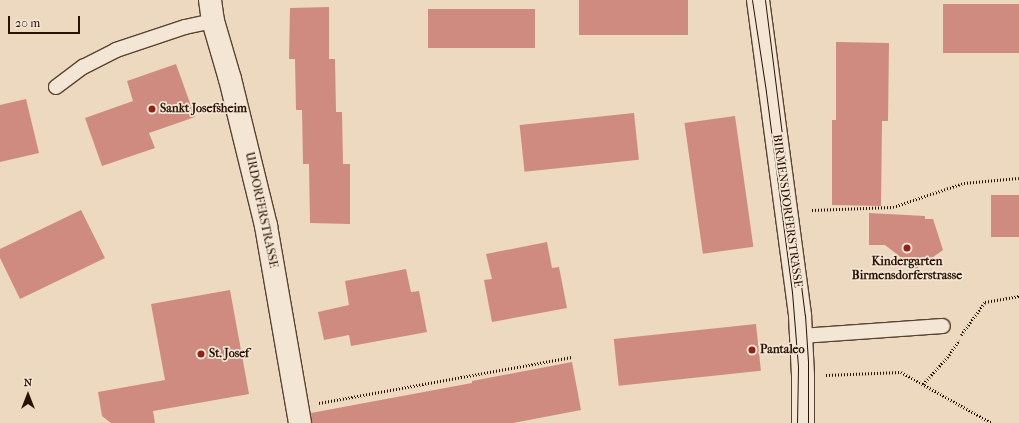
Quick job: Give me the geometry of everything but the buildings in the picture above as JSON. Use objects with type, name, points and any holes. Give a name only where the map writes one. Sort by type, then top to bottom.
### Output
[{"type":"street","name":"URDORFERSTRASSE","points":[[210,0],[213,21],[230,79],[266,226],[299,415]]},
{"type":"street","name":"BIRMENSDORFERSTRASSE","points":[[758,0],[795,265],[801,336],[803,423]]},
{"type":"lane","points":[[56,88],[83,67],[116,50],[185,27],[213,21]]},
{"type":"lane","points":[[801,336],[943,326]]},
{"type":"path","points":[[812,210],[893,207],[964,183],[1019,178]]},
{"type":"path","points":[[923,384],[949,355],[985,302],[1019,296]]},
{"type":"path","points":[[299,415],[572,357]]},
{"type":"path","points":[[803,376],[901,372],[992,423]]},
{"type":"tram line","points":[[752,0],[766,92],[792,292],[798,367],[797,423]]},
{"type":"tram line","points":[[765,0],[805,315],[808,362],[808,423]]},
{"type":"place","name":"Sankt Josefsheim","points":[[152,109]]},
{"type":"place","name":"Kindergarten Birmensdorferstrasse","points":[[907,248]]},
{"type":"place","name":"Pantaleo","points":[[752,350]]},
{"type":"place","name":"St. Josef","points":[[201,354]]}]
